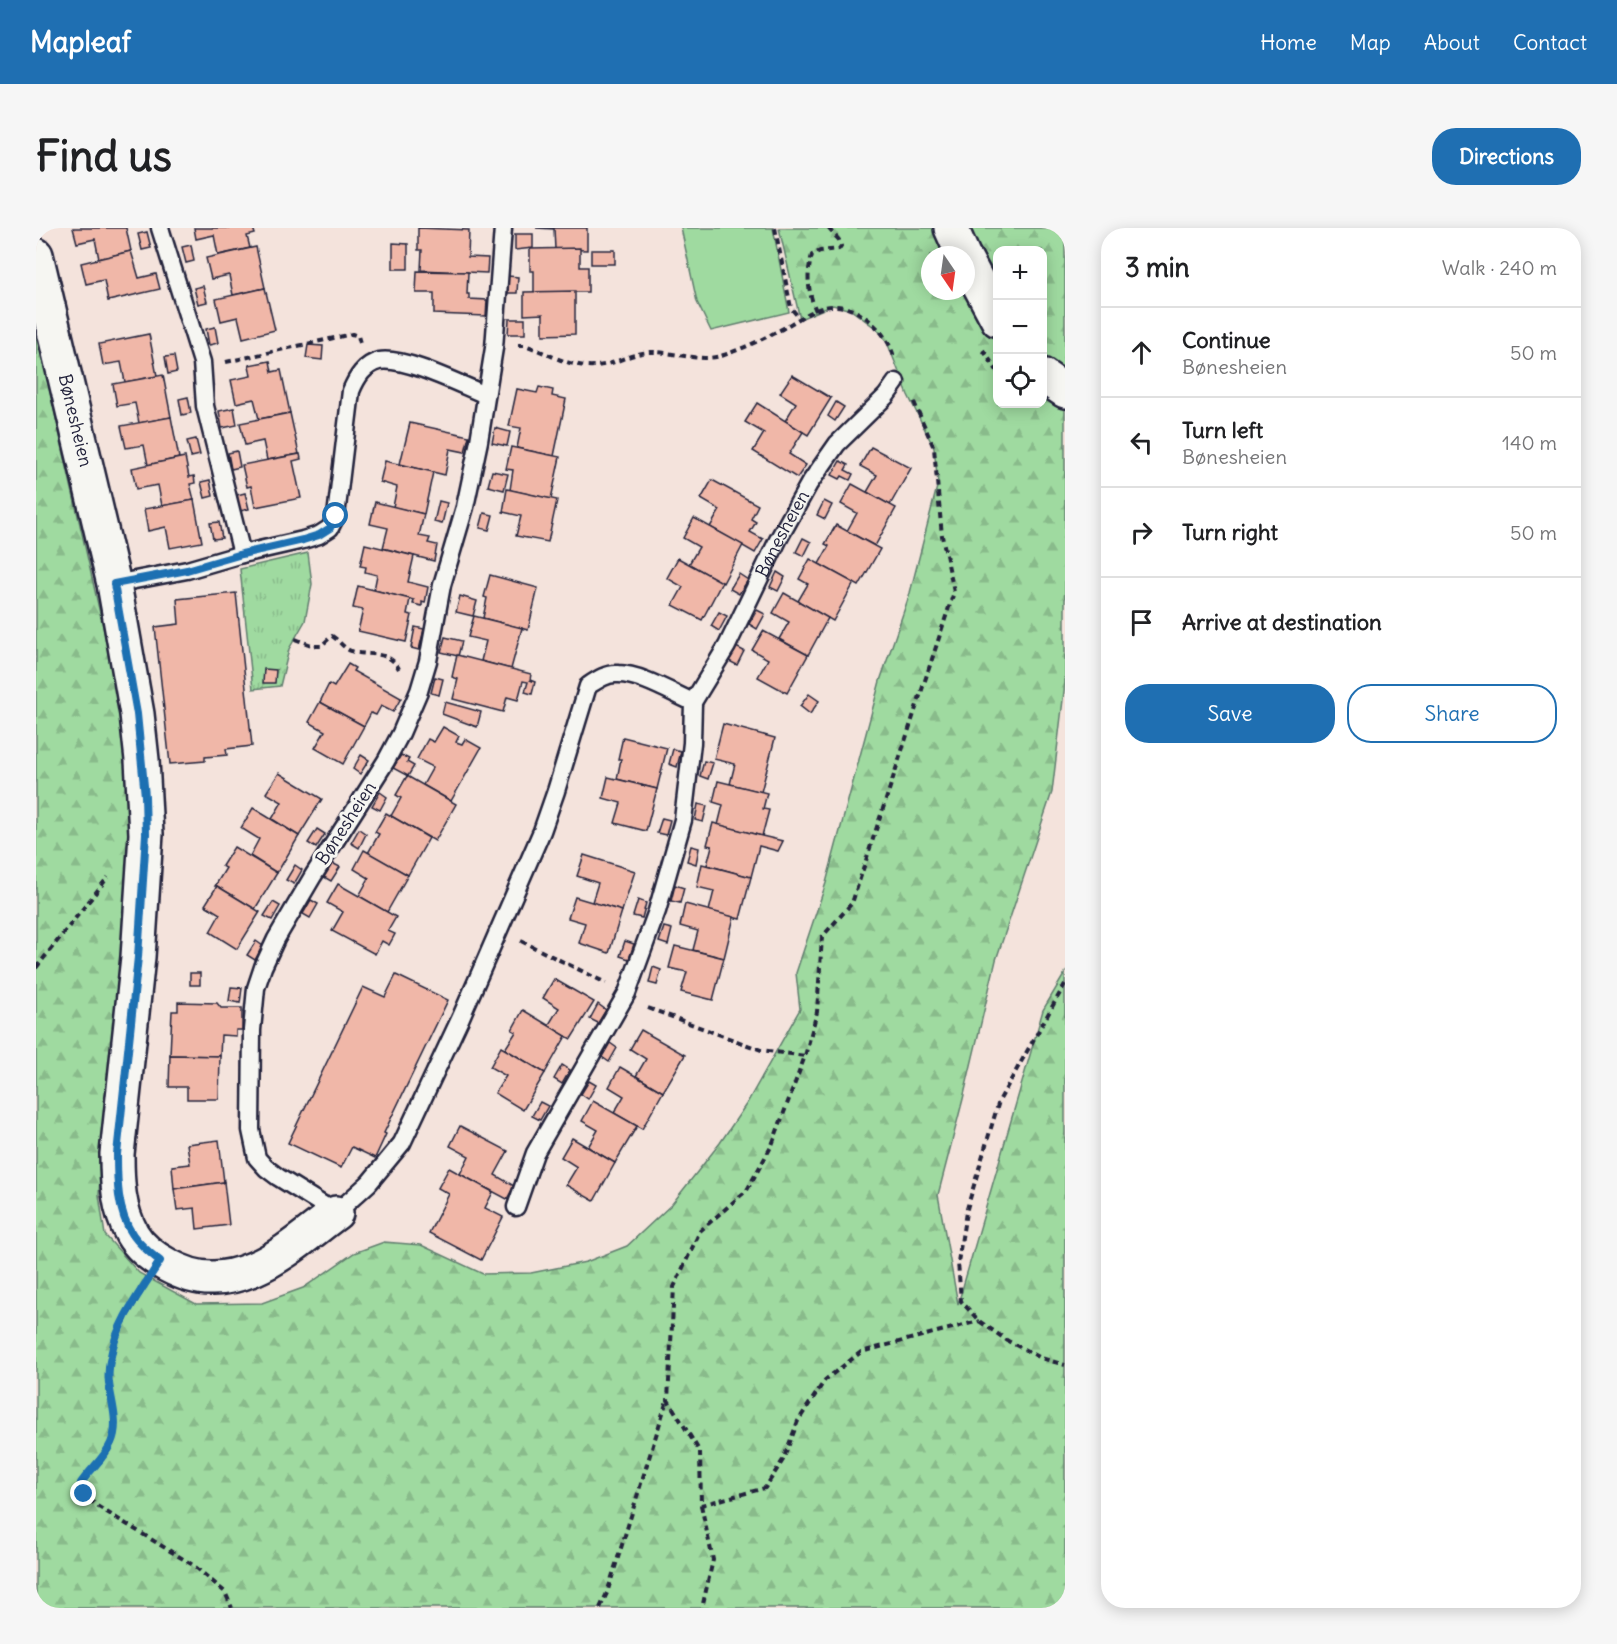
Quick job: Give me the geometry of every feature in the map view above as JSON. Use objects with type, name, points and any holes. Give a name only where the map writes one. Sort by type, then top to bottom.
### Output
[{"type":"street","points":[[951,228],[959,246]]},
{"type":"street","name":"Bønesheien","points":[[36,255],[114,584],[137,714],[145,796],[146,834],[138,957],[117,1154],[117,1185],[123,1212],[132,1235],[160,1261],[192,1275],[212,1278],[230,1276],[253,1269],[279,1256],[336,1212]]},
{"type":"street","points":[[975,277],[993,311]]},
{"type":"street","points":[[1047,378],[1065,391]]},
{"type":"lane","points":[[160,228],[195,336],[202,367],[205,406],[242,554]]},
{"type":"lane","name":"Bønesheien","points":[[502,228],[494,348],[479,441],[465,507],[442,585],[428,661],[417,697],[386,761],[276,939],[256,988],[252,1030],[251,1130],[257,1158],[266,1168],[336,1212],[369,1183],[402,1143],[461,1017],[542,831],[588,686],[602,677],[617,674],[638,678],[693,702]]},
{"type":"lane","points":[[114,584],[187,570],[303,540],[319,535],[330,528],[336,516],[351,391],[356,378],[364,368],[378,362],[393,361],[413,366],[486,395]]},
{"type":"lane","name":"Bønesheien","points":[[516,1207],[535,1153],[627,993],[657,911],[683,819],[692,743],[693,702],[727,646],[778,540],[809,484],[837,444],[886,396],[896,381]]},
{"type":"path","points":[[775,228],[791,308],[800,319]]},
{"type":"path","points":[[816,311],[808,283],[812,255],[820,251],[838,249],[841,246],[839,240],[828,228]]},
{"type":"path","points":[[494,348],[525,345],[572,365],[589,367],[608,364],[649,351],[709,358],[723,356],[833,305],[859,313],[878,330],[892,348],[897,367],[896,381],[917,406],[934,448],[942,536],[954,592],[852,903],[822,937],[817,1012],[805,1056],[772,1145],[747,1190],[700,1232],[674,1287],[668,1400],[600,1608]]},
{"type":"path","points":[[202,367],[352,334],[358,336],[360,351],[369,366]]},
{"type":"path","points":[[295,639],[314,646],[321,646],[332,636],[348,650],[366,655],[384,655],[389,658]]},
{"type":"path","points":[[36,968],[111,874]]},
{"type":"path","points":[[523,942],[611,985]]},
{"type":"path","points":[[1065,984],[999,1101],[966,1212],[958,1262],[961,1301],[979,1322],[1008,1341],[1041,1358],[1065,1365]]},
{"type":"path","points":[[627,993],[644,1006],[761,1050],[805,1056]]},
{"type":"path","points":[[160,1261],[119,1329],[111,1355],[108,1381],[115,1422],[113,1440],[102,1461],[88,1472],[81,1483],[84,1494],[97,1506],[193,1565],[225,1592],[231,1608]]},
{"type":"path","points":[[701,1505],[765,1488],[783,1460],[798,1421],[825,1380],[861,1352],[979,1322]]},
{"type":"path","points":[[668,1400],[700,1452],[701,1505],[713,1560],[702,1608]]},
{"type":"green space","points":[[681,228],[773,228],[789,312],[711,331],[697,302]]},
{"type":"green space","points":[[779,228],[1058,228],[1065,232],[1065,683],[1052,792],[996,960],[938,1195],[958,1304],[1043,1010],[1065,973],[1065,1608],[36,1608],[36,330],[111,662],[129,782],[129,848],[123,937],[103,1122],[99,1195],[105,1235],[139,1273],[196,1304],[262,1303],[303,1288],[354,1253],[384,1242],[421,1245],[483,1274],[531,1273],[586,1262],[627,1246],[672,1204],[720,1143],[747,1103],[800,1009],[796,973],[826,883],[880,681],[910,593],[938,483],[934,448],[908,395],[887,342],[878,330],[851,310],[833,305],[800,319]]},
{"type":"green space","points":[[308,553],[312,584],[305,621],[289,649],[280,686],[253,689],[240,569]]},
{"type":"building","points":[[73,228],[126,228],[131,251],[99,259],[95,239],[77,243]]},
{"type":"building","points":[[194,228],[253,228],[255,234],[247,236],[250,248],[218,255],[214,235],[196,239]]},
{"type":"building","points":[[418,228],[469,230],[468,257],[488,258],[487,273],[421,270],[422,250],[418,250]]},
{"type":"building","points":[[536,228],[587,228],[587,250],[555,249],[554,229]]},
{"type":"building","points":[[147,232],[151,248],[142,250],[138,234]]},
{"type":"building","points":[[515,234],[533,234],[533,248],[515,250]]},
{"type":"building","points":[[393,243],[408,244],[408,269],[393,269]]},
{"type":"building","points":[[191,245],[194,261],[186,263],[182,247]]},
{"type":"building","points":[[256,247],[265,288],[233,295],[229,275],[211,279],[206,258]]},
{"type":"building","points":[[580,248],[580,267],[588,267],[588,292],[534,292],[534,271],[530,271],[530,249]]},
{"type":"building","points":[[591,250],[615,250],[615,264],[591,264]]},
{"type":"building","points":[[131,251],[139,278],[156,274],[160,289],[108,301],[104,280],[86,284],[81,263]]},
{"type":"building","points":[[417,271],[468,272],[467,294],[469,294],[469,299],[487,300],[486,316],[434,314],[434,293],[416,293]]},
{"type":"building","points":[[508,276],[518,277],[517,293],[508,293]]},
{"type":"building","points":[[203,286],[207,302],[198,304],[194,288]]},
{"type":"building","points":[[265,288],[275,330],[243,338],[238,317],[221,321],[216,299]]},
{"type":"building","points":[[575,291],[575,334],[543,335],[543,314],[524,315],[524,292]]},
{"type":"building","points":[[509,319],[525,319],[525,334],[508,334]]},
{"type":"building","points":[[215,327],[218,343],[209,345],[206,329]]},
{"type":"building","points":[[149,334],[157,376],[125,382],[121,362],[103,365],[99,344]]},
{"type":"building","points":[[308,345],[323,346],[322,360],[306,358]]},
{"type":"building","points":[[174,356],[177,372],[168,374],[165,357]]},
{"type":"building","points":[[270,361],[272,372],[281,370],[290,413],[259,419],[254,399],[236,403],[231,380],[251,376],[249,365]]},
{"type":"building","points":[[163,375],[171,417],[139,423],[135,403],[117,406],[113,384]]},
{"type":"building","points":[[792,375],[831,398],[808,435],[785,421],[796,403],[780,393]]},
{"type":"building","points":[[539,387],[553,390],[552,396],[566,399],[554,456],[517,448],[521,428],[509,426],[517,389],[537,393]]},
{"type":"building","points":[[188,397],[191,413],[182,415],[179,399]]},
{"type":"building","points":[[836,402],[844,407],[835,421],[828,416]]},
{"type":"building","points":[[757,403],[803,432],[789,454],[806,465],[797,478],[753,451],[764,433],[745,422]]},
{"type":"building","points":[[234,408],[237,425],[222,428],[219,411]]},
{"type":"building","points":[[290,413],[299,454],[267,460],[263,441],[245,445],[240,423]]},
{"type":"building","points":[[171,417],[179,458],[148,465],[144,445],[126,448],[121,426]]},
{"type":"building","points":[[410,423],[469,436],[465,452],[450,449],[445,475],[400,464]]},
{"type":"building","points":[[495,428],[510,432],[507,446],[492,443]]},
{"type":"building","points":[[196,439],[200,455],[191,457],[187,441]]},
{"type":"building","points":[[511,447],[560,457],[551,499],[510,490],[513,470],[506,469]]},
{"type":"building","points":[[871,447],[911,468],[890,505],[867,492],[877,475],[860,466]]},
{"type":"building","points":[[237,451],[240,467],[231,469],[228,453]]},
{"type":"building","points":[[300,454],[301,459],[293,461],[301,498],[255,507],[251,486],[247,487],[242,465]]},
{"type":"building","points":[[185,457],[189,477],[194,476],[195,483],[190,484],[194,500],[162,506],[158,485],[136,489],[132,468]]},
{"type":"building","points":[[385,461],[433,472],[424,514],[393,507],[397,487],[380,482]]},
{"type":"building","points":[[840,461],[848,465],[845,470],[853,474],[850,480],[832,475]]},
{"type":"building","points":[[492,471],[508,474],[504,490],[488,486]]},
{"type":"building","points":[[210,480],[213,496],[205,498],[201,482]]},
{"type":"building","points":[[712,480],[758,505],[751,519],[756,522],[750,532],[763,539],[755,553],[710,527],[720,510],[701,499]]},
{"type":"building","points":[[852,484],[896,508],[875,546],[847,531],[857,513],[841,504]]},
{"type":"building","points":[[507,489],[557,500],[548,542],[516,536],[521,516],[503,512]]},
{"type":"building","points":[[245,493],[249,509],[240,511],[237,495]]},
{"type":"building","points":[[194,500],[202,542],[170,548],[166,527],[148,531],[144,509]]},
{"type":"building","points":[[439,501],[447,503],[442,524],[434,522]]},
{"type":"building","points":[[824,501],[832,505],[825,519],[817,515]]},
{"type":"building","points":[[375,502],[424,514],[419,536],[430,538],[428,543],[437,545],[434,561],[383,548],[388,528],[370,524]]},
{"type":"building","points":[[484,513],[493,515],[489,530],[480,528]]},
{"type":"building","points":[[694,518],[743,545],[723,583],[689,564],[699,547],[683,538]]},
{"type":"building","points":[[219,522],[222,538],[213,539],[210,523]]},
{"type":"building","points":[[836,525],[880,549],[859,586],[819,564],[829,546],[825,544]]},
{"type":"building","points":[[803,538],[811,542],[804,556],[796,552]]},
{"type":"building","points":[[365,544],[414,556],[408,582],[428,587],[425,603],[422,602],[422,606],[413,604],[414,600],[374,590],[377,575],[365,572],[366,567],[360,566]]},
{"type":"building","points":[[678,558],[722,582],[702,620],[673,605],[683,587],[667,578]]},
{"type":"building","points":[[810,559],[854,583],[833,621],[798,601],[808,584],[799,579]]},
{"type":"building","points":[[777,572],[785,577],[778,591],[770,587]]},
{"type":"building","points":[[739,574],[748,580],[739,594],[730,589]]},
{"type":"building","points":[[490,575],[538,588],[528,630],[483,618],[487,598],[484,597]]},
{"type":"building","points":[[358,586],[410,599],[407,614],[412,615],[406,642],[358,631],[363,610],[353,608]]},
{"type":"building","points":[[236,593],[252,746],[226,749],[227,755],[205,757],[205,761],[170,764],[155,627],[179,624],[177,599]]},
{"type":"building","points":[[784,593],[828,618],[808,655],[779,639],[789,622],[773,613]]},
{"type":"building","points":[[460,596],[477,601],[473,616],[456,612]]},
{"type":"building","points":[[757,610],[765,614],[757,629],[749,624]]},
{"type":"building","points":[[719,612],[727,616],[719,631],[711,626]]},
{"type":"building","points":[[474,616],[522,628],[511,669],[481,661],[486,641],[468,637]]},
{"type":"building","points":[[415,627],[424,629],[419,650],[411,648]]},
{"type":"building","points":[[763,631],[808,655],[787,693],[758,677],[768,659],[752,650]]},
{"type":"building","points":[[445,637],[462,641],[458,656],[441,652]]},
{"type":"building","points":[[736,647],[744,651],[737,665],[729,661]]},
{"type":"building","points":[[457,655],[531,674],[530,680],[535,682],[532,694],[525,692],[528,682],[523,681],[518,700],[507,697],[503,712],[453,699],[458,679],[452,677]]},
{"type":"building","points":[[348,664],[355,668],[353,671],[401,698],[393,712],[381,706],[376,715],[371,713],[364,726],[320,702],[329,684],[334,687]]},
{"type":"building","points":[[264,669],[276,670],[275,683],[263,683]]},
{"type":"building","points":[[435,677],[443,679],[439,695],[431,693]]},
{"type":"building","points":[[809,694],[819,701],[810,714],[800,706]]},
{"type":"building","points":[[320,702],[364,726],[343,764],[315,748],[325,731],[309,722]]},
{"type":"building","points":[[445,702],[481,712],[477,727],[442,714]]},
{"type":"building","points":[[723,724],[775,738],[761,792],[730,784],[735,764],[714,759]]},
{"type":"building","points":[[443,727],[459,736],[456,742],[462,744],[465,739],[481,748],[451,801],[423,785],[433,767],[417,759],[428,739],[434,742]]},
{"type":"building","points":[[623,737],[667,748],[657,789],[617,779],[621,759],[618,759]]},
{"type":"building","points":[[673,749],[681,751],[677,767],[669,764]]},
{"type":"building","points":[[361,755],[369,760],[360,774],[353,769]]},
{"type":"building","points":[[401,755],[409,759],[407,762],[414,766],[408,776],[393,768]]},
{"type":"building","points":[[704,761],[713,763],[708,779],[700,776]]},
{"type":"building","points":[[279,773],[322,799],[299,836],[272,819],[282,802],[266,793]]},
{"type":"building","points":[[407,776],[456,804],[435,841],[391,816],[401,798],[396,795]]},
{"type":"building","points":[[608,777],[657,789],[646,831],[615,823],[621,803],[603,798]]},
{"type":"building","points":[[718,781],[767,793],[763,809],[769,810],[762,836],[718,825],[723,805],[713,802]]},
{"type":"building","points":[[380,792],[387,797],[380,810],[372,806]]},
{"type":"building","points":[[698,804],[707,806],[703,822],[695,820]]},
{"type":"building","points":[[253,808],[299,836],[277,873],[250,856],[259,839],[241,828]]},
{"type":"building","points":[[386,813],[429,838],[408,875],[368,853],[379,834],[375,832]]},
{"type":"building","points":[[662,818],[670,820],[666,835],[657,833]]},
{"type":"building","points":[[713,823],[783,841],[778,851],[759,846],[751,877],[707,865],[712,846],[707,845]]},
{"type":"building","points":[[317,829],[325,834],[316,848],[308,843]]},
{"type":"building","points":[[359,829],[366,834],[359,848],[351,843]]},
{"type":"building","points":[[691,846],[699,848],[696,864],[687,861]]},
{"type":"building","points":[[234,847],[277,873],[255,909],[215,886],[226,868],[222,866]]},
{"type":"building","points":[[364,850],[408,875],[387,912],[359,896],[369,878],[354,869]]},
{"type":"building","points":[[584,855],[635,871],[622,911],[592,902],[598,883],[577,876]]},
{"type":"building","points":[[332,863],[340,867],[331,881],[324,877]]},
{"type":"building","points":[[702,864],[751,877],[740,919],[709,911],[714,891],[697,887]]},
{"type":"building","points":[[295,865],[302,870],[294,884],[286,880]]},
{"type":"building","points":[[338,884],[396,917],[388,931],[395,934],[389,945],[382,941],[375,954],[332,931],[343,912],[327,903]]},
{"type":"building","points":[[675,885],[684,888],[680,903],[671,901]]},
{"type":"building","points":[[217,886],[260,912],[237,949],[210,932],[220,914],[205,905]]},
{"type":"building","points":[[575,897],[622,911],[609,953],[579,943],[585,923],[568,918]]},
{"type":"building","points":[[311,900],[318,904],[310,918],[303,914]]},
{"type":"building","points":[[638,900],[646,903],[642,918],[633,916]]},
{"type":"building","points":[[273,902],[280,906],[272,920],[264,916]]},
{"type":"building","points":[[685,904],[734,917],[724,958],[693,950],[698,931],[680,926]]},
{"type":"building","points":[[664,927],[672,929],[668,945],[659,942]]},
{"type":"building","points":[[256,941],[263,946],[255,960],[247,955]]},
{"type":"building","points":[[625,941],[634,944],[629,959],[620,956]]},
{"type":"building","points":[[675,946],[724,958],[713,1000],[681,992],[687,972],[669,968]]},
{"type":"building","points":[[653,967],[661,970],[657,985],[649,983]]},
{"type":"building","points":[[190,973],[200,973],[200,985],[190,985]]},
{"type":"building","points":[[396,975],[448,1000],[384,1133],[386,1134],[375,1158],[352,1147],[341,1168],[288,1143],[363,987],[385,997]]},
{"type":"building","points":[[554,979],[594,1002],[571,1039],[548,1026],[559,1008],[543,998]]},
{"type":"building","points":[[231,987],[242,988],[240,1003],[229,1001]]},
{"type":"building","points":[[178,1002],[217,1003],[221,1008],[242,1008],[242,1030],[236,1030],[236,1036],[221,1035],[220,1056],[170,1055],[172,1011],[178,1011]]},
{"type":"building","points":[[598,1004],[606,1010],[598,1023],[590,1019]]},
{"type":"building","points":[[523,1010],[566,1036],[545,1073],[505,1049],[516,1032],[512,1030]]},
{"type":"building","points":[[641,1030],[685,1055],[663,1092],[636,1076],[646,1059],[630,1049]]},
{"type":"building","points":[[610,1043],[617,1048],[609,1062],[602,1057]]},
{"type":"building","points":[[501,1047],[545,1073],[523,1110],[495,1093],[506,1076],[490,1067]]},
{"type":"building","points":[[170,1055],[220,1056],[219,1099],[187,1099],[187,1087],[169,1087]]},
{"type":"building","points":[[562,1065],[570,1070],[562,1084],[554,1079]]},
{"type":"building","points":[[620,1067],[663,1092],[642,1129],[614,1113],[624,1096],[609,1087]]},
{"type":"building","points":[[589,1081],[596,1085],[588,1099],[581,1094]]},
{"type":"building","points":[[593,1101],[637,1126],[615,1163],[588,1147],[598,1130],[582,1121]]},
{"type":"building","points":[[540,1102],[548,1106],[540,1120],[532,1116]]},
{"type":"building","points":[[460,1126],[508,1151],[495,1175],[514,1186],[507,1199],[460,1174],[469,1156],[450,1146]]},
{"type":"building","points":[[572,1138],[615,1163],[594,1201],[566,1185],[577,1167],[561,1157]]},
{"type":"building","points":[[219,1140],[224,1182],[174,1189],[172,1166],[190,1164],[187,1144]]},
{"type":"building","points":[[449,1168],[493,1192],[485,1208],[503,1217],[481,1260],[429,1233],[449,1194],[438,1188]]},
{"type":"building","points":[[224,1182],[229,1225],[197,1229],[195,1208],[177,1210],[174,1189]]},
{"type":"route","points":[[84,1494],[81,1483],[88,1472],[102,1461],[113,1440],[115,1422],[108,1381],[111,1355],[119,1329],[160,1261],[132,1235],[123,1212],[117,1185],[117,1154],[138,957],[146,834],[145,796],[137,714],[114,584],[187,570],[303,540],[319,535],[330,528],[336,516]]}]
